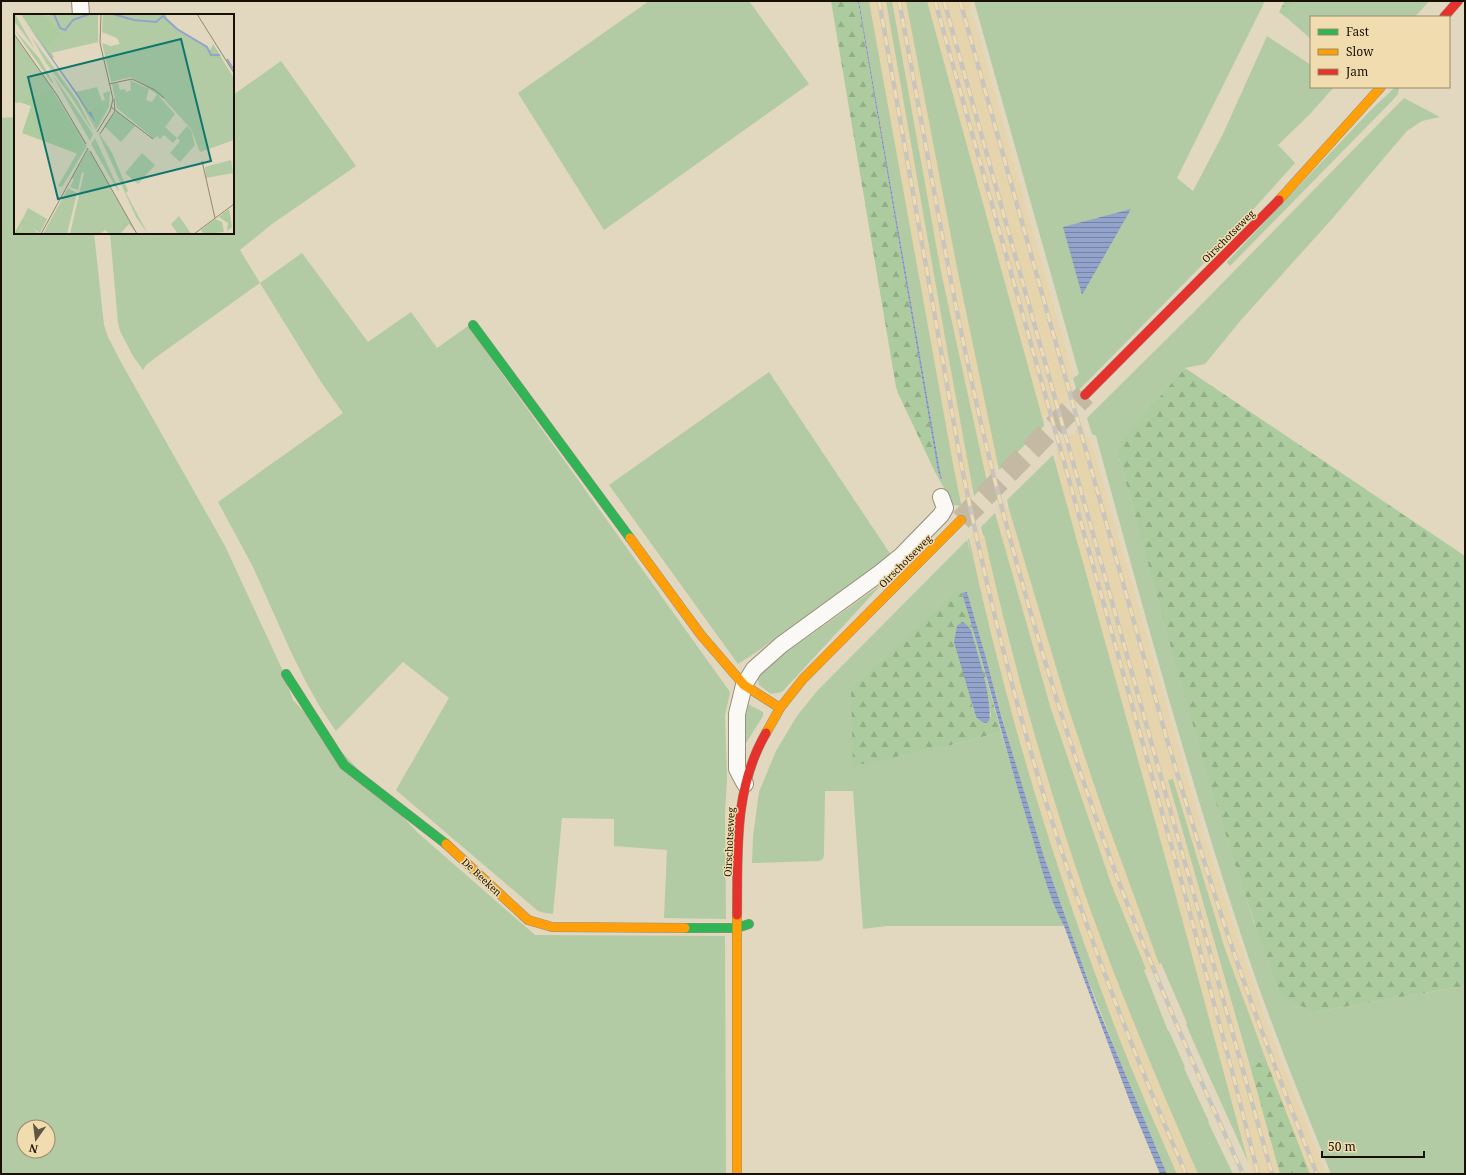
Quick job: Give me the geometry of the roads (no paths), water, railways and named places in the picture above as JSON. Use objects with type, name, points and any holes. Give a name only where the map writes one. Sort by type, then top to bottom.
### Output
[{"type":"street","points":[[80,1],[81,14]]},
{"type":"street","points":[[1445,16],[1458,1]]},
{"type":"street","name":"Oirschotseweg","points":[[1085,395],[1268,211],[1308,169],[1380,88]]},
{"type":"street","points":[[473,325],[701,635],[744,685],[780,708]]},
{"type":"street","points":[[745,784],[737,769],[737,714],[744,685],[754,669],[772,652],[880,573],[914,544],[944,512],[944,503],[941,497]]},
{"type":"street","name":"Oirschotseweg","points":[[737,1174],[737,928],[739,818],[745,784],[760,743],[780,708],[802,679],[961,520]]},
{"type":"street","name":"De Beeken","points":[[286,674],[344,764],[446,844],[528,920],[552,927],[737,928],[749,924]]},
{"type":"water","points":[[859,1],[942,479],[938,472]]},
{"type":"water","points":[[1131,209],[1082,295],[1063,227]]},
{"type":"water","points":[[967,592],[1002,719],[1043,854],[1097,1006],[1167,1174],[1160,1174],[1130,1102],[1064,926],[1053,903],[1020,797],[962,593]]},
{"type":"water","points":[[962,622],[965,623],[971,630],[984,676],[990,713],[989,721],[986,723],[982,722],[976,717],[954,642],[957,626]]},
{"type":"tunnel","points":[[961,520],[1085,395]]},
{"type":"railway","points":[[879,1],[961,463],[981,558],[1004,653],[1041,786],[1084,917],[1133,1046],[1186,1174]]},
{"type":"railway","points":[[899,1],[966,356],[1006,525],[1035,629],[1067,732],[1120,885],[1179,1031],[1243,1174]]},
{"type":"railway","points":[[935,1],[1183,887],[1258,1174]]},
{"type":"railway","points":[[944,1],[1272,1174]]},
{"type":"railway","points":[[960,1],[1166,736],[1190,815],[1242,976],[1317,1174]]}]
